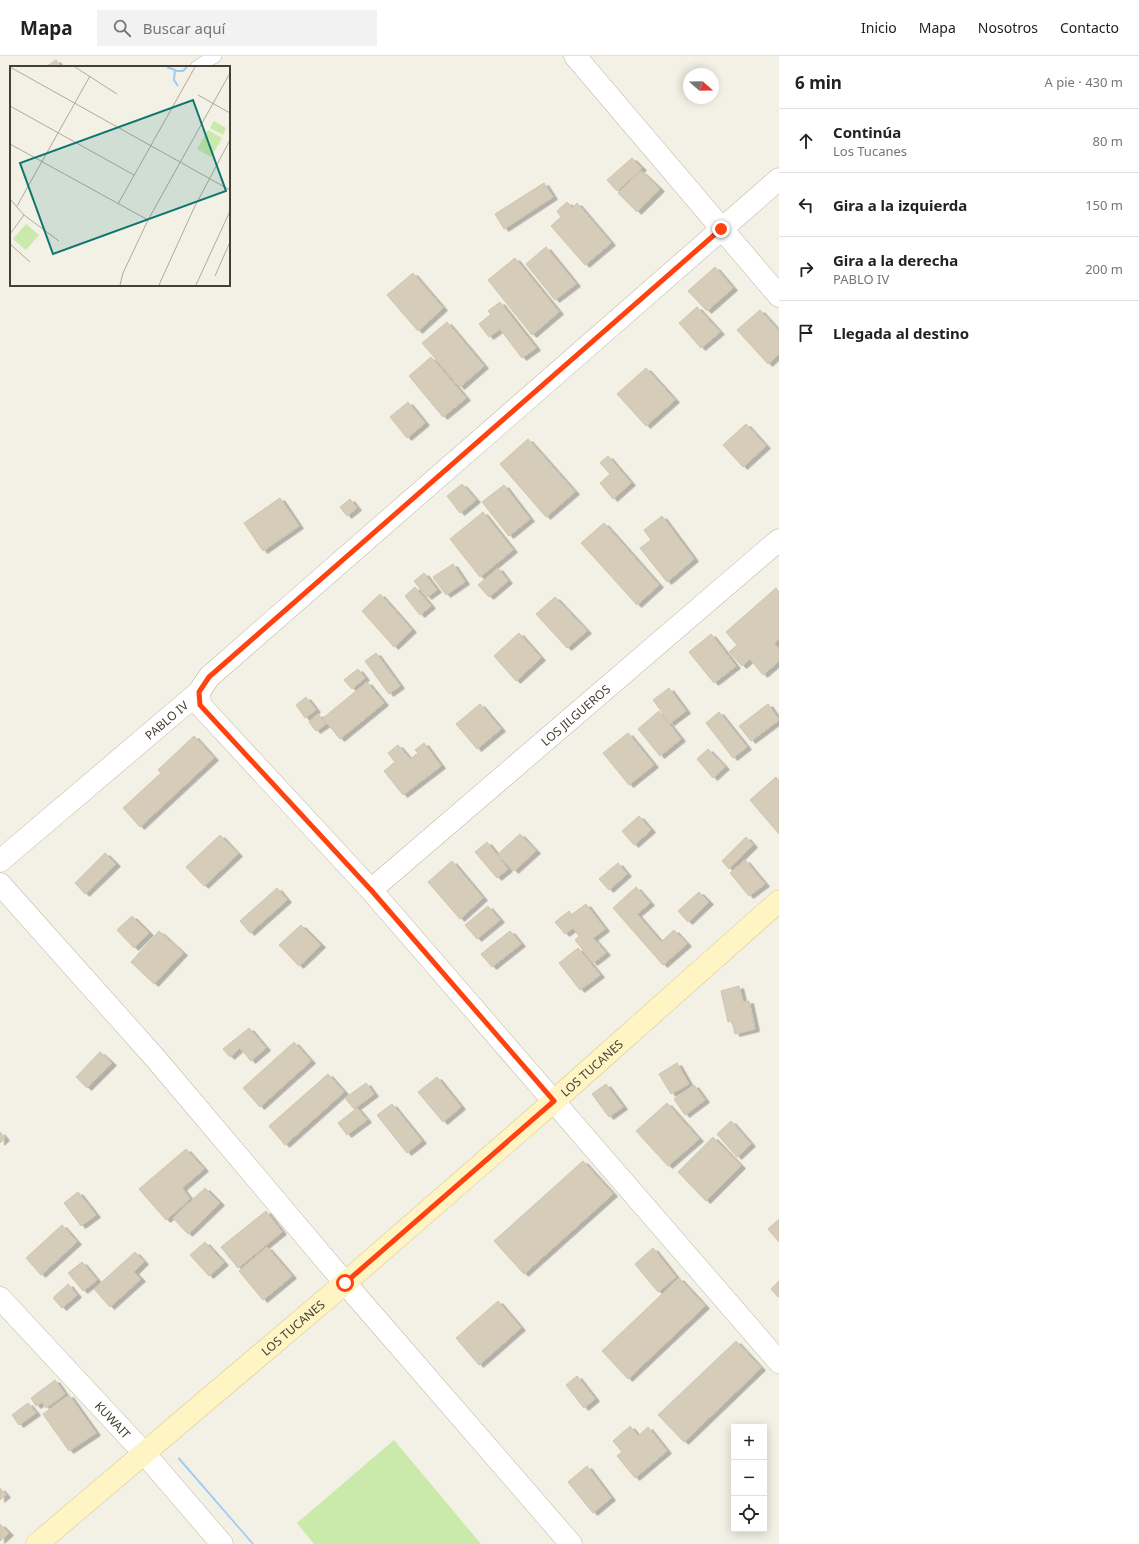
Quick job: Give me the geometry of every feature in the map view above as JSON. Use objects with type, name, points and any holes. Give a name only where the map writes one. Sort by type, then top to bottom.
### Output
[{"type":"street","points":[[575,56],[779,296]]},
{"type":"street","name":"PABLO IV","points":[[0,861],[199,692],[209,677],[779,179]]},
{"type":"street","name":"LOS JILGUEROS","points":[[371,890],[779,540]]},
{"type":"street","points":[[199,692],[200,705],[371,890],[779,1362]]},
{"type":"street","points":[[0,884],[156,1059],[345,1283],[571,1544]]},
{"type":"street","name":"LOS TUCANES","points":[[38,1544],[345,1283],[554,1101],[779,901]]},
{"type":"street","name":"KUWAIT","points":[[0,1298],[144,1453],[222,1544]]},
{"type":"lane","points":[[199,66],[215,56]]},
{"type":"green space","points":[[394,1440],[481,1544],[314,1544],[297,1523]]},
{"type":"water","points":[[179,1457],[254,1544],[252,1544],[178,1459]]},
{"type":"building","points":[[56,60],[60,66],[47,66]]},
{"type":"building","points":[[632,158],[642,168],[617,191],[607,180]]},
{"type":"building","points":[[641,171],[660,189],[637,212],[618,193]]},
{"type":"building","points":[[544,183],[553,197],[504,229],[495,214]]},
{"type":"building","points":[[567,202],[572,208],[577,203],[611,243],[585,265],[551,226],[561,217],[557,211]]},
{"type":"building","points":[[546,247],[576,284],[555,300],[526,264]]},
{"type":"building","points":[[515,258],[559,312],[532,335],[488,280]]},
{"type":"building","points":[[715,267],[733,288],[707,311],[688,291]]},
{"type":"building","points":[[413,273],[443,308],[418,331],[387,295]]},
{"type":"building","points":[[500,302],[536,348],[522,358],[500,329],[489,337],[479,324],[491,314],[488,311]]},
{"type":"building","points":[[697,307],[720,332],[701,348],[679,323]]},
{"type":"building","points":[[760,310],[779,331],[779,354],[768,364],[737,330]]},
{"type":"building","points":[[447,322],[484,366],[460,387],[422,343]]},
{"type":"building","points":[[431,357],[466,398],[443,417],[409,376]]},
{"type":"building","points":[[646,368],[675,400],[646,426],[617,394]]},
{"type":"building","points":[[408,402],[425,423],[407,438],[390,417]]},
{"type":"building","points":[[746,424],[766,446],[743,467],[723,445]]},
{"type":"building","points":[[528,439],[575,492],[546,517],[500,464]]},
{"type":"building","points":[[608,456],[631,483],[613,499],[600,483],[610,474],[600,463]]},
{"type":"building","points":[[462,484],[476,500],[460,513],[447,496]]},
{"type":"building","points":[[504,485],[530,519],[509,536],[482,502]]},
{"type":"building","points":[[280,498],[299,526],[263,551],[244,523]]},
{"type":"building","points":[[350,499],[357,508],[347,516],[340,507]]},
{"type":"building","points":[[483,512],[513,550],[480,577],[450,539]]},
{"type":"building","points":[[662,516],[694,559],[667,582],[640,548],[651,540],[644,530]]},
{"type":"building","points":[[604,523],[659,585],[637,605],[581,543]]},
{"type":"building","points":[[453,564],[465,582],[446,595],[433,577]]},
{"type":"building","points":[[498,568],[508,581],[489,597],[478,585]]},
{"type":"building","points":[[424,573],[437,590],[427,597],[414,581]]},
{"type":"building","points":[[415,587],[431,606],[420,615],[405,596]]},
{"type":"building","points":[[776,588],[779,592],[779,639],[774,643],[779,649],[779,661],[763,675],[750,659],[742,666],[729,652],[737,645],[726,632]]},
{"type":"building","points":[[380,594],[412,630],[394,647],[362,611]]},
{"type":"building","points":[[555,597],[587,631],[567,648],[536,614]]},
{"type":"building","points":[[519,633],[541,658],[516,681],[494,656]]},
{"type":"building","points":[[711,634],[736,666],[714,683],[689,652]]},
{"type":"building","points":[[376,653],[400,686],[389,694],[365,661]]},
{"type":"building","points":[[358,669],[365,678],[352,689],[344,680]]},
{"type":"building","points":[[367,682],[384,703],[340,739],[323,718]]},
{"type":"building","points":[[669,688],[686,711],[670,723],[653,700]]},
{"type":"building","points":[[306,697],[316,710],[305,718],[296,705]]},
{"type":"building","points":[[480,704],[501,729],[477,749],[456,724]]},
{"type":"building","points":[[768,704],[779,720],[751,741],[739,726]]},
{"type":"building","points":[[659,711],[681,739],[660,756],[638,729]]},
{"type":"building","points":[[719,712],[747,747],[733,758],[706,723]]},
{"type":"building","points":[[318,714],[326,724],[316,731],[309,722]]},
{"type":"building","points":[[628,733],[654,765],[629,785],[603,753]]},
{"type":"building","points":[[194,736],[214,758],[140,827],[123,808],[161,773],[158,770]]},
{"type":"building","points":[[424,743],[441,766],[403,795],[384,771],[395,762],[388,753],[398,745],[410,759],[418,753],[415,750]]},
{"type":"building","points":[[708,749],[725,767],[713,778],[697,759]]},
{"type":"building","points":[[776,777],[779,781],[779,834],[750,800]]},
{"type":"building","points":[[639,816],[651,830],[634,845],[622,831]]},
{"type":"building","points":[[520,834],[536,851],[514,871],[498,854]]},
{"type":"building","points":[[220,835],[238,854],[204,886],[186,867]]},
{"type":"building","points":[[746,837],[753,845],[729,869],[722,861]]},
{"type":"building","points":[[487,842],[508,869],[497,878],[475,852]]},
{"type":"building","points":[[105,853],[116,864],[85,894],[75,883]]},
{"type":"building","points":[[745,860],[765,884],[749,896],[730,873]]},
{"type":"building","points":[[452,861],[483,898],[460,919],[428,882]]},
{"type":"building","points":[[618,863],[627,874],[609,890],[599,879]]},
{"type":"building","points":[[636,887],[650,903],[637,914],[661,942],[674,930],[687,944],[663,965],[613,908]]},
{"type":"building","points":[[277,888],[287,900],[250,933],[240,921]]},
{"type":"building","points":[[699,892],[709,902],[688,922],[678,911]]},
{"type":"building","points":[[586,904],[605,929],[593,938],[606,953],[593,963],[575,940],[579,936],[573,928],[565,934],[555,922],[569,911],[571,915]]},
{"type":"building","points":[[488,906],[500,920],[477,939],[465,925]]},
{"type":"building","points":[[132,916],[149,933],[134,948],[117,930]]},
{"type":"building","points":[[301,925],[321,945],[299,966],[279,945]]},
{"type":"building","points":[[159,931],[183,953],[154,984],[131,962]]},
{"type":"building","points":[[510,931],[521,944],[492,967],[481,954]]},
{"type":"building","points":[[578,948],[600,975],[580,990],[559,963]]},
{"type":"building","points":[[739,986],[743,1002],[749,1001],[755,1029],[735,1034],[732,1021],[728,1022],[721,991]]},
{"type":"building","points":[[249,1028],[266,1048],[251,1061],[240,1048],[230,1057],[223,1049]]},
{"type":"building","points":[[294,1042],[311,1061],[260,1107],[243,1088]]},
{"type":"building","points":[[100,1052],[112,1063],[87,1088],[76,1077]]},
{"type":"building","points":[[677,1063],[689,1084],[671,1094],[659,1074]]},
{"type":"building","points":[[328,1074],[344,1092],[285,1145],[269,1126]]},
{"type":"building","points":[[437,1077],[461,1107],[443,1122],[418,1092]]},
{"type":"building","points":[[366,1083],[374,1094],[354,1109],[345,1098]]},
{"type":"building","points":[[606,1084],[623,1107],[609,1117],[592,1094]]},
{"type":"building","points":[[694,1085],[705,1100],[685,1115],[674,1099]]},
{"type":"building","points":[[667,1103],[699,1139],[668,1166],[636,1131]]},
{"type":"building","points":[[392,1104],[422,1141],[407,1153],[377,1115]]},
{"type":"building","points":[[357,1108],[367,1120],[347,1135],[338,1123]]},
{"type":"building","points":[[731,1121],[751,1144],[737,1157],[717,1134]]},
{"type":"building","points":[[0,1132],[5,1138],[0,1143]]},
{"type":"building","points":[[713,1137],[741,1166],[706,1201],[678,1172]]},
{"type":"building","points":[[186,1149],[204,1169],[182,1188],[190,1199],[166,1220],[139,1189]]},
{"type":"building","points":[[583,1161],[613,1194],[524,1274],[494,1241]]},
{"type":"building","points":[[205,1188],[220,1203],[188,1234],[173,1218]]},
{"type":"building","points":[[78,1192],[96,1215],[81,1226],[64,1203]]},
{"type":"building","points":[[266,1211],[282,1232],[238,1268],[221,1247]]},
{"type":"building","points":[[779,1219],[779,1242],[768,1229]]},
{"type":"building","points":[[62,1225],[77,1242],[41,1275],[26,1258]]},
{"type":"building","points":[[205,1242],[224,1263],[209,1276],[190,1255]]},
{"type":"building","points":[[267,1247],[292,1276],[263,1300],[239,1271]]},
{"type":"building","points":[[653,1248],[676,1277],[658,1292],[635,1264]]},
{"type":"building","points":[[135,1252],[144,1262],[134,1272],[141,1279],[110,1307],[94,1289]]},
{"type":"building","points":[[82,1262],[97,1280],[83,1291],[68,1273]]},
{"type":"building","points":[[679,1278],[705,1306],[628,1379],[602,1351]]},
{"type":"building","points":[[779,1281],[779,1296],[778,1297],[771,1289]]},
{"type":"building","points":[[68,1284],[77,1295],[62,1308],[53,1298]]},
{"type":"building","points":[[498,1301],[521,1328],[479,1365],[456,1338]]},
{"type":"building","points":[[736,1341],[761,1368],[684,1442],[658,1415]]},
{"type":"building","points":[[577,1376],[595,1399],[584,1408],[566,1385]]},
{"type":"building","points":[[55,1380],[65,1394],[46,1408],[42,1402],[36,1406],[31,1398]]},
{"type":"building","points":[[69,1395],[96,1433],[69,1451],[43,1414]]},
{"type":"building","points":[[28,1403],[36,1413],[19,1425],[12,1415]]},
{"type":"building","points":[[630,1426],[638,1436],[648,1427],[667,1451],[635,1478],[617,1456],[622,1452],[613,1441]]},
{"type":"building","points":[[587,1466],[611,1498],[593,1513],[568,1482]]},
{"type":"building","points":[[0,1488],[6,1495],[0,1500]]},
{"type":"building","points":[[0,1524],[9,1533],[0,1541]]},
{"type":"route","points":[[345,1283],[554,1101],[371,890],[200,705],[199,692],[209,677],[721,229]]}]
